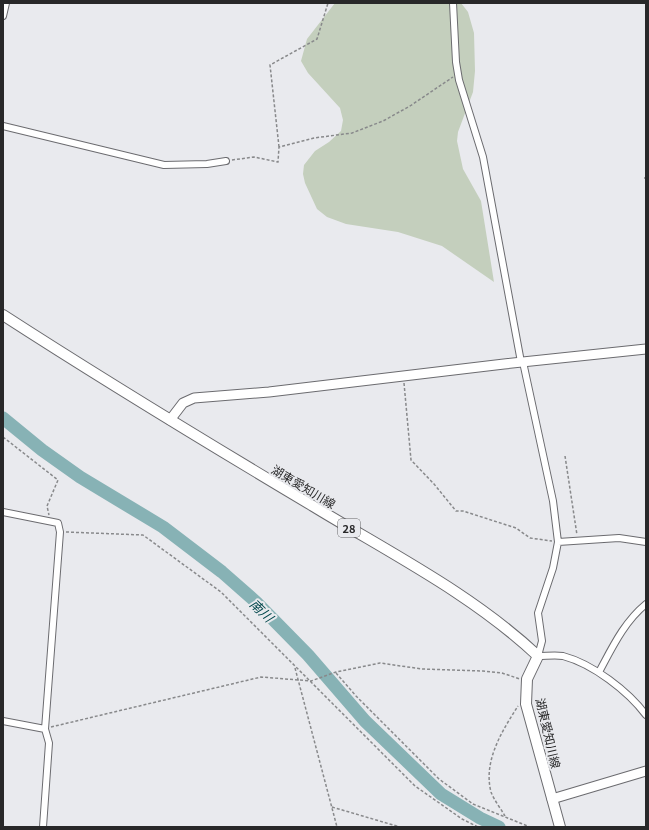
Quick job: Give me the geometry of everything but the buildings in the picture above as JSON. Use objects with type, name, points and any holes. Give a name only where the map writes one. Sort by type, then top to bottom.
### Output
[{"type":"main road","name":"湖東愛知川線","points":[[3,315],[170,420],[444,583],[523,642],[538,656],[527,679],[526,704],[560,827]]},
{"type":"street","points":[[3,16],[6,3]]},
{"type":"street","points":[[453,3],[458,74],[483,158],[522,362],[553,501],[558,542],[553,568],[538,613],[542,641],[538,656],[562,656],[599,672],[626,694],[646,715]]},
{"type":"street","points":[[3,126],[164,165],[207,164],[226,161]]},
{"type":"street","points":[[170,420],[183,403],[194,398],[269,392],[646,349]]},
{"type":"street","points":[[3,512],[58,523],[60,532],[45,729],[48,743],[43,827]]},
{"type":"street","points":[[558,542],[619,538],[646,542]]},
{"type":"street","points":[[599,672],[620,634],[638,610],[646,604]]},
{"type":"street","points":[[3,721],[45,729]]},
{"type":"street","points":[[552,799],[644,773]]},
{"type":"path","points":[[226,161],[254,158],[278,162],[279,146],[270,65],[317,39],[328,3]]},
{"type":"path","points":[[279,146],[314,138],[352,133],[383,121],[410,106],[458,74]]},
{"type":"path","points":[[403,376],[411,460],[434,484],[456,511],[463,511],[516,528],[530,538],[558,542]]},
{"type":"path","points":[[3,438],[58,480],[47,506],[50,522]]},
{"type":"path","points":[[564,456],[578,541]]},
{"type":"path","points":[[60,532],[143,535],[221,592],[415,786],[462,819],[478,827]]},
{"type":"path","points":[[45,729],[260,676],[310,681],[336,672],[380,663],[422,669],[502,673],[528,681],[527,679]]},
{"type":"path","points":[[295,667],[337,827]]},
{"type":"path","points":[[336,672],[356,696],[439,779],[473,804],[530,827]]},
{"type":"path","points":[[505,816],[492,794],[489,781],[490,762],[498,742],[521,701]]},
{"type":"path","points":[[332,807],[400,827]]},
{"type":"green space","points":[[335,3],[461,3],[468,12],[474,33],[475,71],[473,92],[458,132],[457,141],[463,169],[481,201],[494,282],[442,246],[398,232],[346,224],[327,217],[317,209],[305,183],[303,174],[304,165],[315,151],[329,142],[341,131],[343,120],[340,108],[308,73],[301,61],[307,39]]},
{"type":"waterway","name":"南川","points":[[3,418],[42,450],[80,477],[163,527],[222,572],[256,602],[308,655],[365,721],[441,794],[480,818],[499,827]]}]
